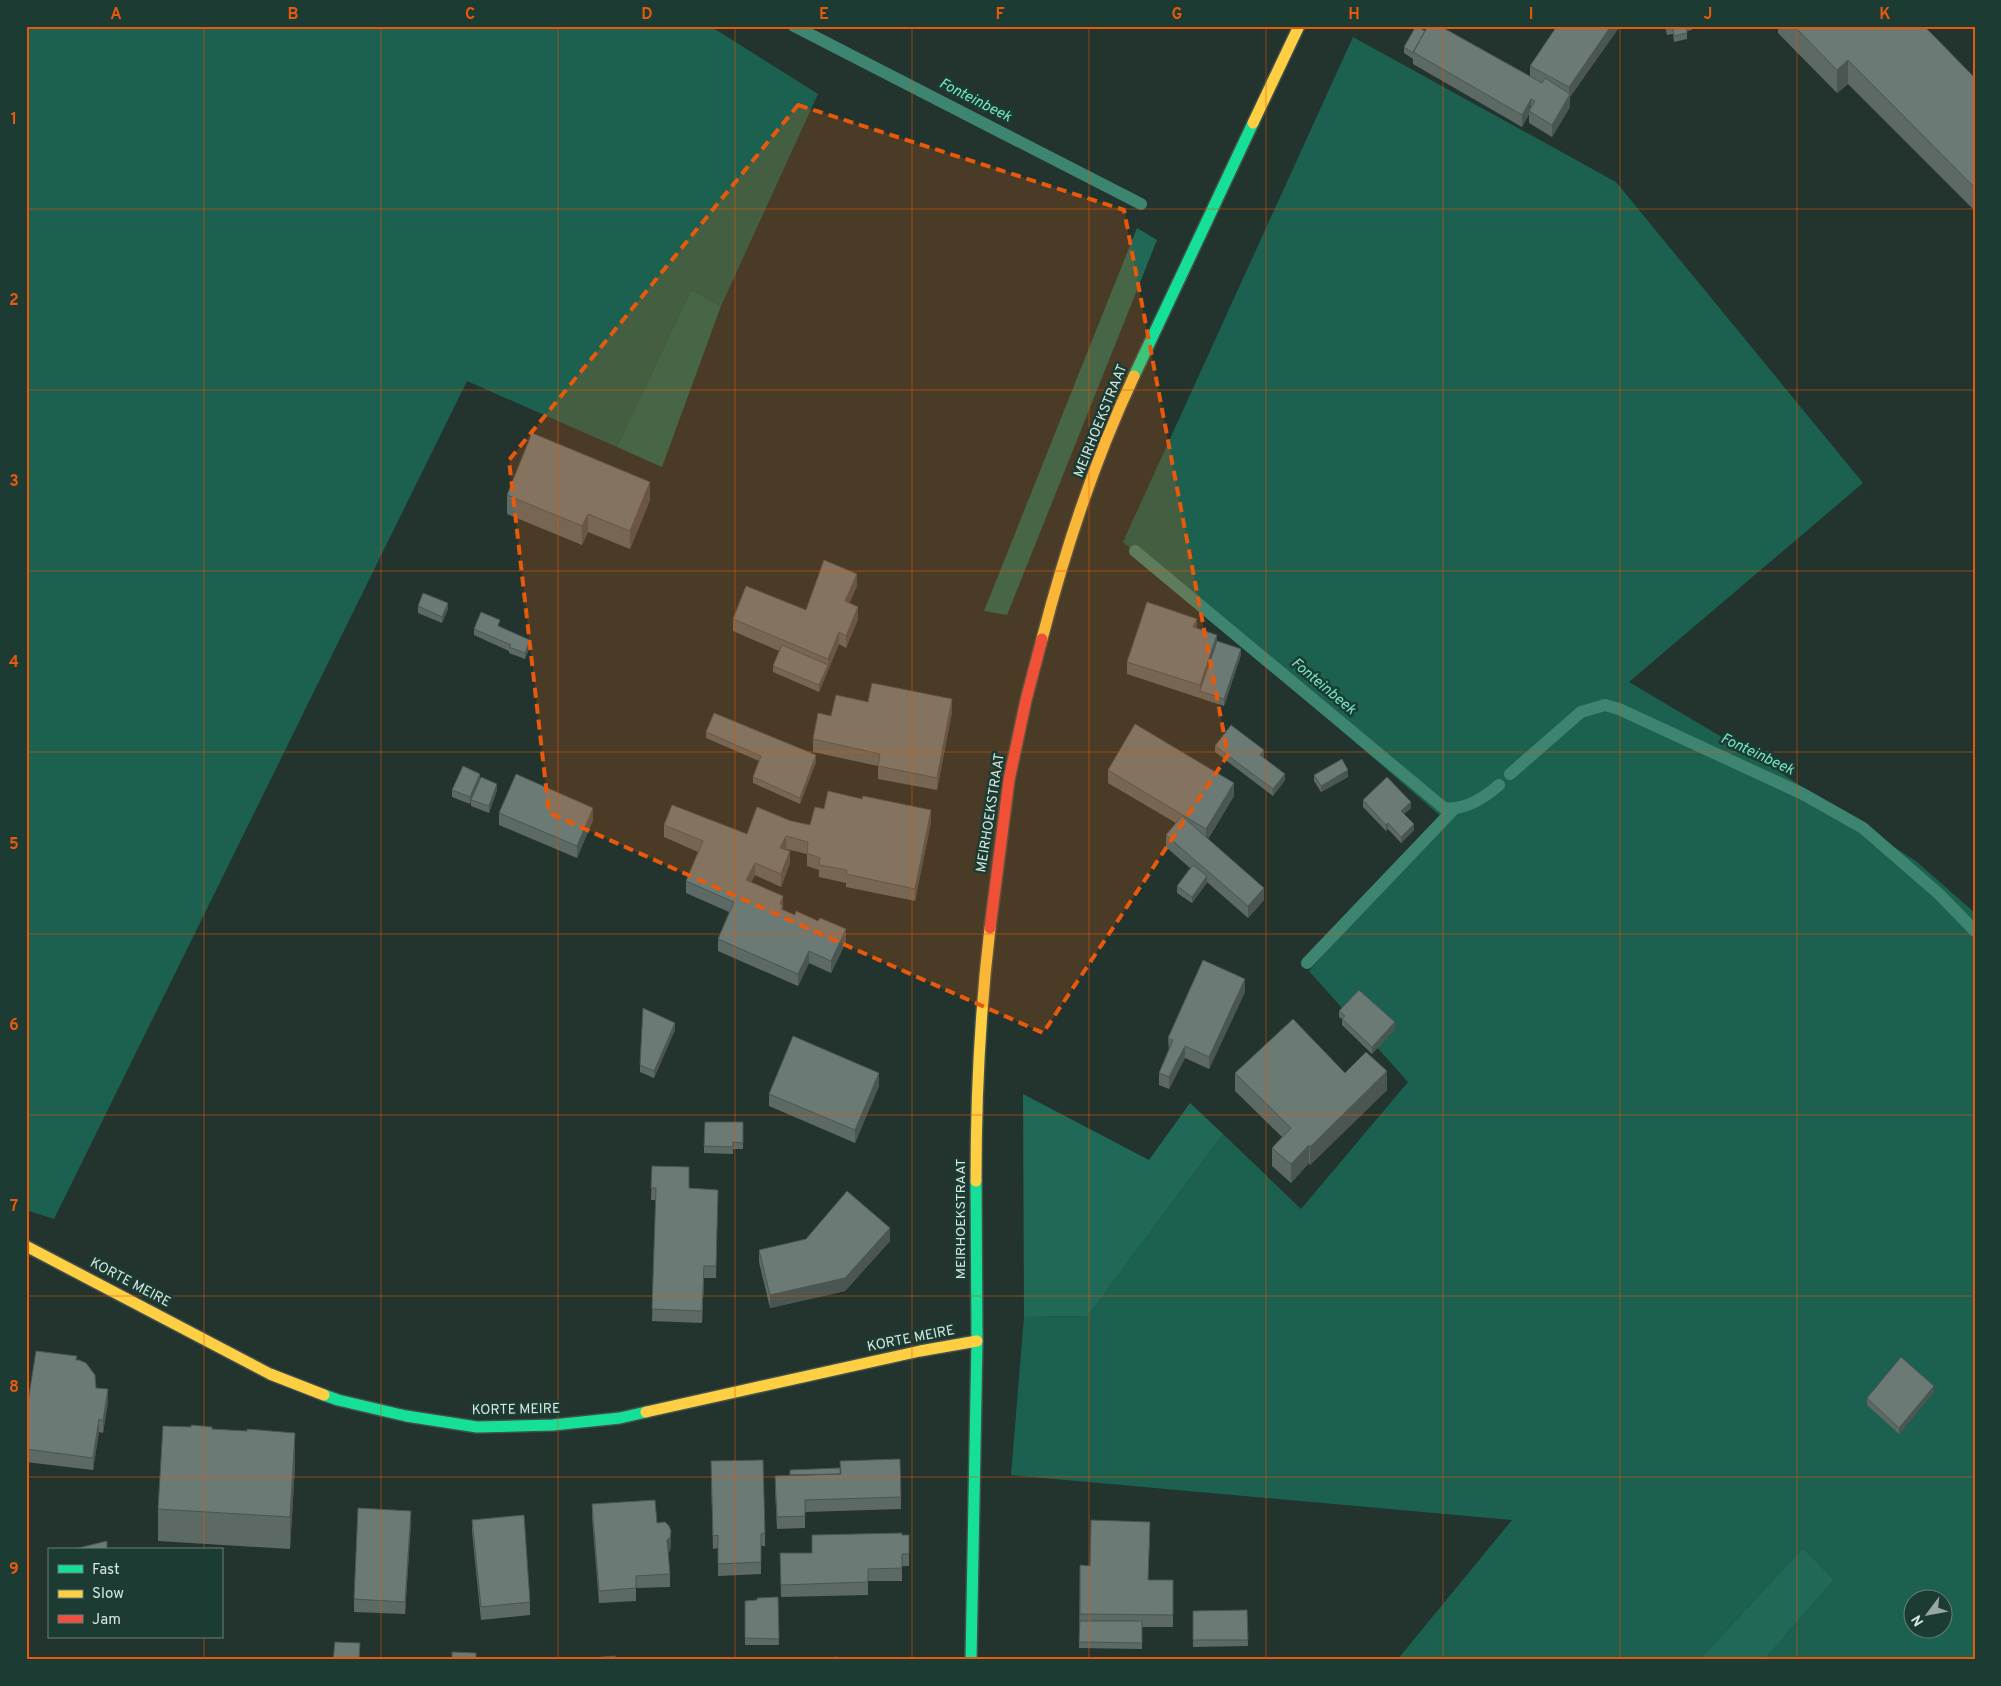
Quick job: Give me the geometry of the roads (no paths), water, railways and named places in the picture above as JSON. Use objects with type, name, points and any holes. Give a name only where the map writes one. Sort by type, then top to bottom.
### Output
[{"type":"street","name":"MEIRHOEKSTRAAT","points":[[972,1660],[977,1341],[976,1101],[984,978],[1010,780],[1026,700],[1053,596],[1092,479],[1129,387],[1299,26]]},
{"type":"street","name":"KORTE MEIRE","points":[[26,1246],[270,1374],[338,1400],[406,1416],[477,1427],[553,1425],[620,1418],[920,1351],[977,1341]]},
{"type":"waterway","name":"Fonteinbeek","points":[[794,26],[1141,204]]},
{"type":"waterway","name":"Fonteinbeek","points":[[1135,551],[1444,808],[1467,805],[1481,799],[1499,785]]},
{"type":"waterway","name":"Fonteinbeek","points":[[1510,774],[1581,712],[1605,705],[1619,709],[1803,794],[1863,828],[1939,894],[1975,931]]},
{"type":"waterway","points":[[1307,963],[1453,810]]}]
